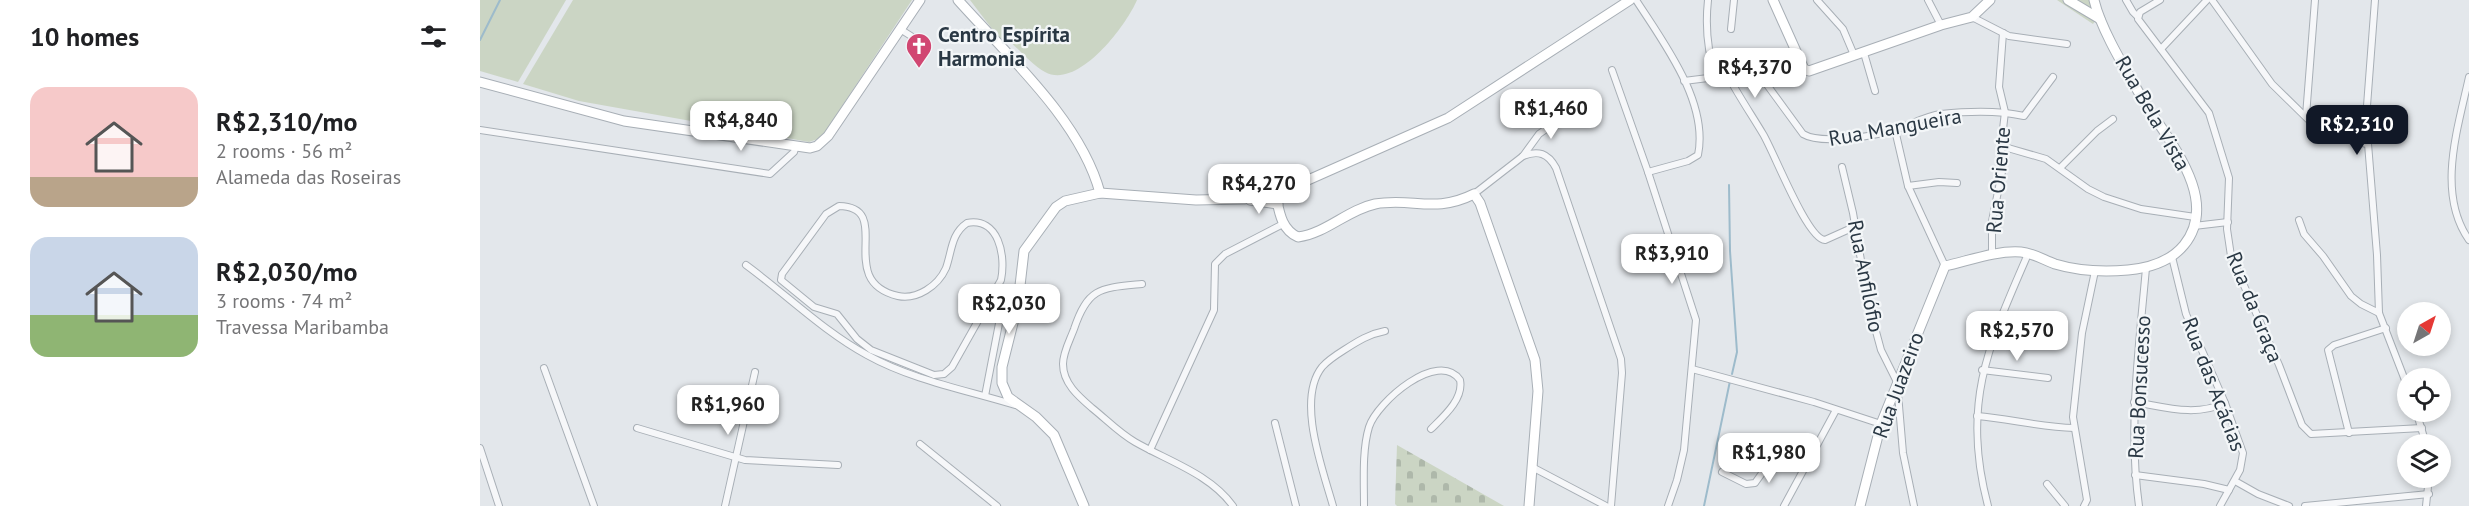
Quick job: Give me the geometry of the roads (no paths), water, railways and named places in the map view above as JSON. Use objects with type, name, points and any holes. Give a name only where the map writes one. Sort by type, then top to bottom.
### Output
[{"type":"main road","points":[[480,83],[624,121],[795,149],[810,148],[818,146],[828,136],[920,0]]},
{"type":"main road","points":[[958,0],[1068,125],[1092,170],[1100,193]]},
{"type":"main road","points":[[1773,0],[1806,70],[1859,54],[1941,24],[1972,17],[1990,0]]},
{"type":"main road","points":[[2068,0],[2100,19]]},
{"type":"main road","name":"Rua Bela Vista","points":[[2094,0],[2100,19],[2143,100],[2180,154],[2192,184],[2195,222]]},
{"type":"main road","points":[[1245,199],[1305,182],[1431,127],[1624,1]]},
{"type":"main road","points":[[1275,192],[1283,224],[1298,237],[1305,236],[1361,208],[1375,204],[1442,204],[1474,194],[1484,214],[1535,360],[1538,391],[1529,506]]},
{"type":"main road","points":[[1084,506],[1054,435],[1036,417],[1016,405],[1004,391],[1001,375],[1018,303],[1024,251],[1056,207],[1065,201],[1100,193],[1196,200],[1245,199],[1278,204]]},
{"type":"main road","points":[[1945,267],[2013,252],[2028,254],[2066,267],[2095,271],[2146,268],[2172,257],[2191,235],[2195,222]]},
{"type":"main road","name":"Rua Juazeiro","points":[[1860,506],[1881,424],[1945,267]]},
{"type":"street","points":[[1636,0],[1672,57],[1684,81],[1695,108],[1698,129],[1698,155],[1689,161],[1648,172]]},
{"type":"street","points":[[1708,0],[1706,37],[1716,77]]},
{"type":"street","points":[[1731,29],[1734,0]]},
{"type":"street","points":[[1817,0],[1843,29],[1859,54],[1875,91]]},
{"type":"street","points":[[1928,0],[1941,24]]},
{"type":"street","name":"Rua da Graça","points":[[2126,0],[2133,12],[2139,14],[2161,49],[2209,113],[2229,178],[2228,222],[2231,256],[2279,365],[2302,425],[2311,434],[2422,428]]},
{"type":"street","points":[[2139,14],[2160,0]]},
{"type":"street","points":[[2161,49],[2207,0]]},
{"type":"street","points":[[2212,0],[2272,84],[2327,136],[2367,144]]},
{"type":"street","points":[[2306,116],[2315,0]]},
{"type":"street","points":[[2375,0],[2368,77],[2367,144],[2378,255],[2379,313],[2401,368]]},
{"type":"street","points":[[1972,17],[2016,38],[2067,44]]},
{"type":"street","points":[[900,29],[911,36]]},
{"type":"street","name":"Rua Oriente","points":[[1992,255],[1992,221],[2002,172],[2001,146],[2005,112],[1999,87],[2003,33]]},
{"type":"street","name":"Rua Mangueira","points":[[1684,81],[1716,77],[1744,68],[1757,68],[1803,134],[1812,139],[1828,141],[1895,130],[1940,114],[2005,112],[2024,116],[2053,77]]},
{"type":"street","points":[[1612,70],[1696,320],[1684,450],[1668,506]]},
{"type":"street","points":[[1727,74],[1738,96],[1764,135],[1789,190],[1817,237],[1825,240],[1854,227]]},
{"type":"street","points":[[2469,77],[2454,151],[2451,182],[2454,207],[2461,228],[2469,240]]},
{"type":"street","points":[[1474,194],[1523,156],[1539,134],[1569,113]]},
{"type":"street","points":[[2060,168],[2097,131],[2113,119]]},
{"type":"street","points":[[480,130],[770,174],[795,149]]},
{"type":"street","points":[[1895,130],[1908,186],[1945,267]]},
{"type":"street","points":[[2001,146],[2032,153],[2104,196],[2141,209],[2195,222],[2228,222]]},
{"type":"street","points":[[1523,156],[1536,152],[1542,153],[1548,156],[1556,168],[1621,359],[1622,373],[1611,506]]},
{"type":"street","name":"Rua Anfilófio","points":[[1842,167],[1853,213],[1868,302],[1881,350],[1897,382]]},
{"type":"street","points":[[1908,186],[1939,182],[1957,183]]},
{"type":"street","points":[[985,396],[1001,313],[1000,298],[996,291],[1003,269],[1000,246],[994,232],[988,226],[974,222],[967,223],[956,233],[945,268],[932,286],[911,297],[888,292],[869,276],[863,255],[867,232],[863,217],[859,212],[846,206],[831,208],[781,277],[783,282],[814,307],[837,314],[857,339],[871,350],[923,372],[939,376],[952,367],[996,291]]},
{"type":"street","points":[[2299,220],[2304,234],[2323,256],[2351,296],[2379,313]]},
{"type":"street","points":[[1150,450],[1214,310],[1215,264],[1225,254],[1283,224]]},
{"type":"street","points":[[1988,506],[1977,452],[1977,417],[1982,370],[2000,318],[2028,254]]},
{"type":"street","name":"Rua das Acácias","points":[[2172,257],[2186,314],[2225,403],[2243,453],[2243,462],[2235,481],[2220,506]]},
{"type":"street","points":[[746,265],[831,333],[869,356],[910,374],[1016,405]]},
{"type":"street","name":"Rua Bonsucesso","points":[[2139,506],[2135,475],[2134,402],[2146,268]]},
{"type":"street","points":[[2084,506],[2086,500],[2074,428],[2082,333],[2095,271]]},
{"type":"street","points":[[1142,284],[1104,288],[1087,300],[1080,310],[1063,363],[1068,384],[1076,394],[1127,437],[1206,480],[1227,497],[1233,506]]},
{"type":"street","points":[[2349,433],[2328,350],[2334,345],[2386,328]]},
{"type":"street","points":[[1333,506],[1312,423],[1310,409],[1314,381],[1330,359],[1366,336],[1385,331]]},
{"type":"street","points":[[1873,351],[1881,350]]},
{"type":"street","points":[[544,368],[594,506]]},
{"type":"street","points":[[1692,369],[1745,382],[1881,424]]},
{"type":"street","points":[[1364,506],[1368,431],[1376,414],[1397,393],[1420,377],[1437,370],[1452,372],[1460,380],[1460,393],[1444,416],[1431,429]]},
{"type":"street","points":[[1982,370],[2048,378]]},
{"type":"street","points":[[725,506],[755,372]]},
{"type":"street","points":[[1897,382],[1903,453],[1914,506]]},
{"type":"street","points":[[2134,402],[2190,411],[2211,409],[2225,403]]},
{"type":"street","points":[[1784,506],[1836,410]]},
{"type":"street","points":[[1977,417],[2010,419],[2050,428],[2074,428]]},
{"type":"street","points":[[2420,422],[2424,434]]},
{"type":"street","points":[[1275,423],[1296,506]]},
{"type":"street","points":[[637,428],[736,457],[838,465]]},
{"type":"street","points":[[1722,472],[1746,484],[1755,483],[1787,438],[1815,448]]},
{"type":"street","points":[[920,444],[997,506]]},
{"type":"street","points":[[480,448],[499,506]]},
{"type":"street","points":[[1532,467],[1606,506]]},
{"type":"street","points":[[2135,475],[2204,484],[2229,490]]},
{"type":"street","points":[[2235,481],[2258,494],[2289,506]]},
{"type":"street","points":[[2047,484],[2065,506]]},
{"type":"street","points":[[2426,506],[2429,488]]},
{"type":"street","points":[[2305,506],[2356,504],[2429,494]]},
{"type":"waterway","points":[[480,40],[500,0]]},
{"type":"waterway","points":[[1729,185],[1730,251],[1737,352],[1732,374]]},
{"type":"waterway","points":[[1704,506],[1730,381]]},
{"type":"place","name":"Centro Espírita Harmonia","points":[[919,69]]}]
